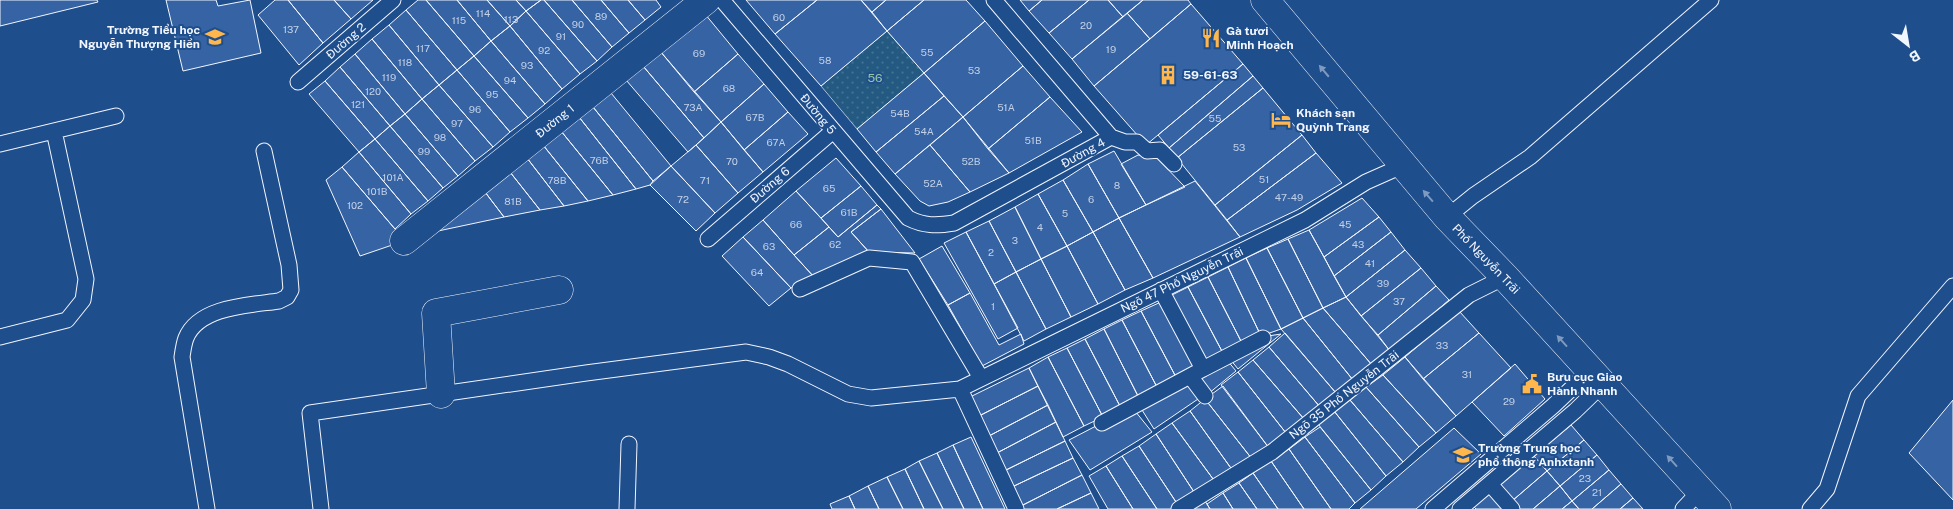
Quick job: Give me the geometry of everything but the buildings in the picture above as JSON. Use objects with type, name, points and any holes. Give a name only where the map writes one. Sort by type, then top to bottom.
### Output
[{"type":"main road","name":"Đường 1","points":[[404,241],[706,0]]},
{"type":"main road","name":"Phố Nguyễn Trãi","points":[[1265,0],[1402,166],[1597,378],[1700,503]]},
{"type":"main road","points":[[441,394],[436,313],[559,290]]},
{"type":"lane","name":"Đường 2","points":[[298,82],[393,0]]},
{"type":"lane","name":"Đường 5","points":[[722,0],[908,218],[919,223]]},
{"type":"lane","name":"Đường 4","points":[[919,223],[936,226],[954,223],[1111,137],[994,0]]},
{"type":"lane","points":[[1447,217],[1473,196],[1530,157],[1711,0]]},
{"type":"lane","points":[[0,144],[116,116]]},
{"type":"lane","points":[[0,337],[67,320],[83,300],[86,279],[54,131]]},
{"type":"lane","name":"Đường 6","points":[[708,239],[833,131]]},
{"type":"lane","points":[[1111,137],[1125,142],[1137,142],[1148,151],[1160,150],[1174,164]]},
{"type":"lane","points":[[207,509],[182,357],[185,339],[198,322],[224,308],[279,301],[288,297],[292,290],[289,265],[264,151]]},
{"type":"lane","name":"Ngõ 47 Phố Nguyễn Trãi","points":[[960,389],[1305,220],[1366,182],[1402,166]]},
{"type":"lane","points":[[800,289],[869,258],[912,262],[981,378]]},
{"type":"lane","name":"Ngõ 35 Phố Nguyễn Trãi","points":[[1179,509],[1272,452],[1469,295],[1505,277]]},
{"type":"lane","points":[[1810,509],[1827,489],[1858,396],[1953,286]]},
{"type":"lane","points":[[1161,290],[1197,372],[1205,396]]},
{"type":"lane","points":[[1102,423],[1263,338]]},
{"type":"lane","points":[[321,509],[310,413],[746,352],[769,357],[788,364],[855,396],[871,398],[960,389],[1016,509]]},
{"type":"lane","points":[[1460,509],[1490,484],[1597,378]]},
{"type":"lane","points":[[1433,509],[1553,406],[1597,378]]},
{"type":"lane","points":[[626,509],[629,444]]},
{"type":"lane","points":[[1490,484],[1512,509]]},
{"type":"green space","name":"56","points":[[887,31],[924,73],[857,129],[821,86]]},
{"type":"place","name":"Trường Tiểu học Nguyễn Thượng Hiền","points":[[215,37]]},
{"type":"place","name":"Gà tươi Minh Hoạch","points":[[1211,38]]},
{"type":"place","name":"59-61-63","points":[[1168,75]]},
{"type":"place","name":"Khách sạn Quỳnh Trang","points":[[1281,120]]},
{"type":"place","name":"Bưu cục Giao Hành Nhanh","points":[[1532,384]]},
{"type":"place","name":"Trường Trung học phổ thông Anhxtanh","points":[[1463,455]]}]
